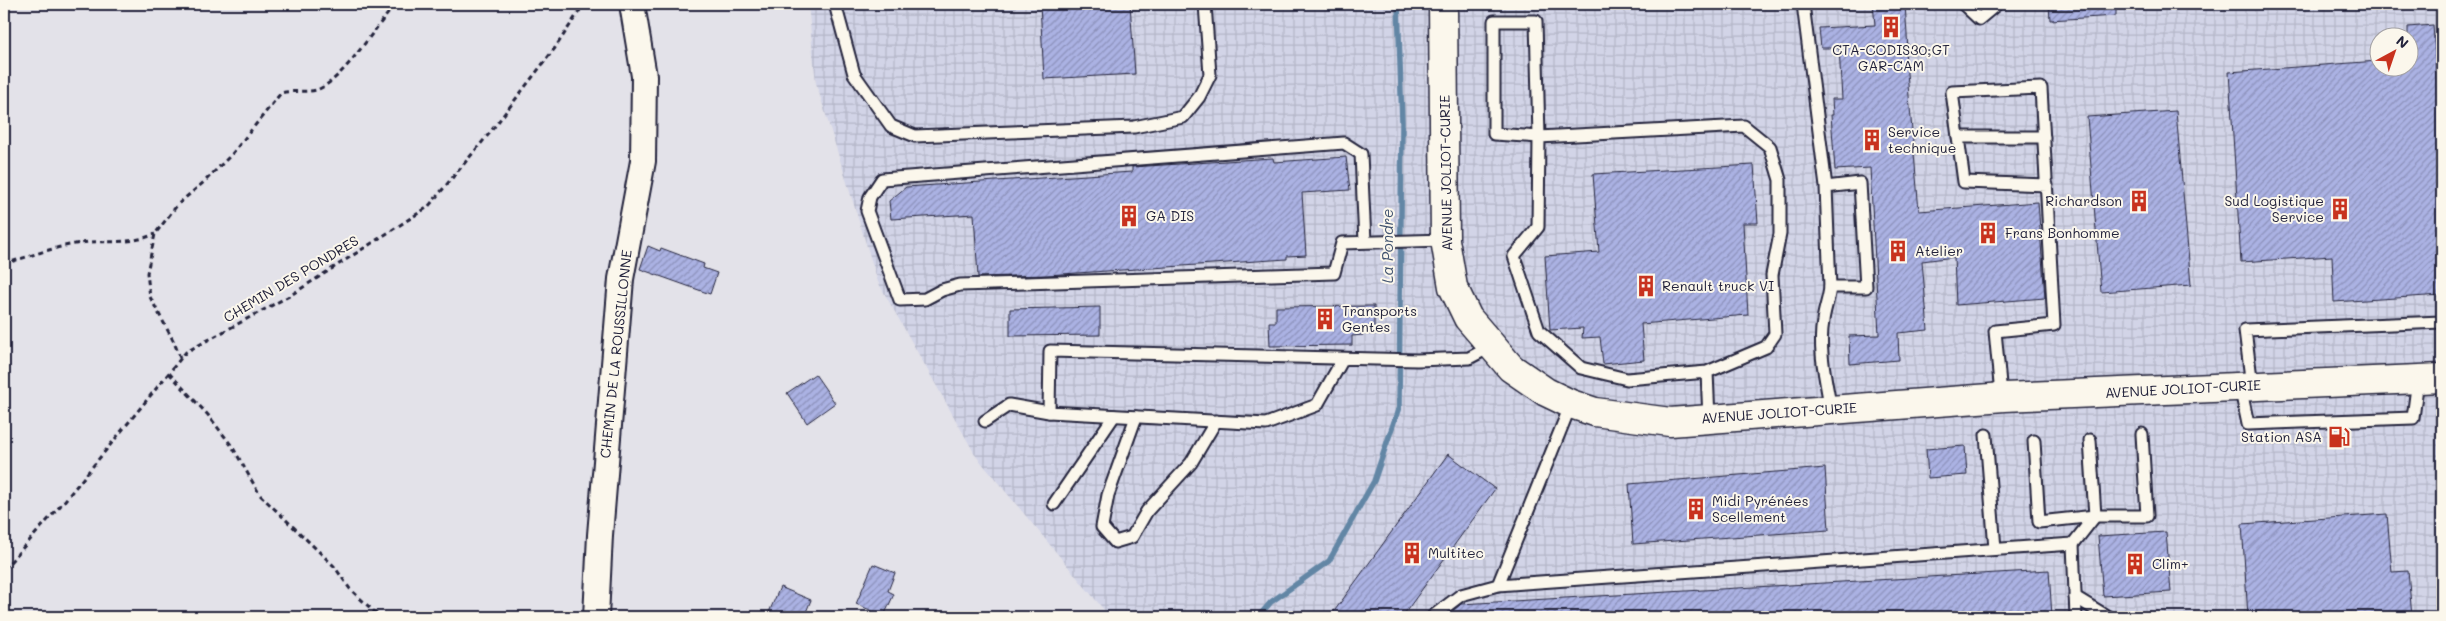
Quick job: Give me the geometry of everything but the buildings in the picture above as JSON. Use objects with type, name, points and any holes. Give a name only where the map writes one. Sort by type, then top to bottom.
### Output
[{"type":"street","name":"CHEMIN DE LA ROUSSILLONNE","points":[[596,617],[600,526],[621,279],[642,161],[644,76],[632,4]]},
{"type":"street","name":"AVENUE JOLIOT-CURIE","points":[[1443,4],[1434,241],[1468,318],[1490,346],[1511,368],[1546,392],[1571,404],[1595,412],[1670,422],[2004,397],[2430,379]]},
{"type":"lane","points":[[836,4],[854,74],[890,126],[915,136],[1134,127],[1183,117],[1199,96],[1210,75],[1205,4]]},
{"type":"lane","points":[[1803,4],[1826,187],[1830,287],[1828,305],[1822,320],[1823,366],[1831,410]]},
{"type":"lane","points":[[1963,4],[1978,19],[1997,4]]},
{"type":"lane","points":[[1539,137],[1494,134],[1494,20],[1536,21],[1539,137],[1538,227],[1514,256],[1539,331],[1581,368],[1627,379],[1707,372],[1766,347],[1775,334],[1772,275],[1780,234],[1780,180],[1770,148],[1744,126],[1539,137]]},
{"type":"lane","points":[[2004,397],[2000,384],[1995,331],[2054,325],[2047,185],[2041,88],[1952,92],[1964,182],[2047,185]]},
{"type":"lane","points":[[1958,137],[2044,137]]},
{"type":"lane","points":[[1365,242],[1361,154],[1344,142],[882,179],[870,197],[867,211],[900,300],[925,299],[942,290],[960,285],[1334,273],[1342,243],[1434,241]]},
{"type":"lane","points":[[1826,187],[1860,183],[1866,287],[1830,287]]},
{"type":"lane","points":[[2430,379],[2413,418],[2248,424],[2245,330],[2442,322]]},
{"type":"lane","points":[[1049,412],[1050,351],[1417,360],[1469,358],[1490,346]]},
{"type":"lane","points":[[985,421],[1009,405],[1049,412],[1266,424],[1317,405],[1343,359]]},
{"type":"lane","points":[[1707,372],[1709,418]]},
{"type":"lane","points":[[1498,586],[1571,404]]},
{"type":"lane","points":[[1054,504],[1114,416]]},
{"type":"lane","points":[[1136,416],[1108,495],[1102,527],[1115,542],[1132,537],[1146,511],[1191,463],[1216,421]]},
{"type":"lane","points":[[2034,441],[2039,522],[2095,516],[2147,516],[2142,434]]},
{"type":"lane","points":[[1986,435],[1995,549]]},
{"type":"lane","points":[[2076,617],[2073,544],[2095,516],[2090,440]]},
{"type":"lane","points":[[1432,617],[1462,595],[1498,586],[2073,544]]},
{"type":"lane","points":[[2075,597],[2108,617]]},
{"type":"path","points":[[181,359],[150,297],[147,273],[155,234],[178,204],[204,182],[232,154],[281,93],[294,90],[319,89],[341,71],[397,4]]},
{"type":"path","name":"CHEMIN DES PONDRES","points":[[4,569],[62,504],[186,352],[291,295],[428,207],[488,135],[555,48],[584,4]]},
{"type":"path","points":[[4,264],[76,244],[138,241],[155,234]]},
{"type":"path","points":[[169,373],[208,415],[232,446],[260,495],[334,566],[350,589],[380,617]]},
{"type":"shaded area","points":[[808,4],[2442,4],[2442,617],[1110,617],[976,456],[878,282],[816,83]]},
{"type":"waterway","name":"La Pondre","points":[[1258,617],[1271,602],[1329,561],[1374,481],[1399,407],[1402,122],[1398,4]]},
{"type":"place","name":"CTA-CODIS30;GT GAR-CAM","points":[[1891,27]]},
{"type":"place","name":"Service technique","points":[[1872,140]]},
{"type":"place","name":"Richardson","points":[[2139,201]]},
{"type":"place","name":"Sud Logistique Service","points":[[2340,209]]},
{"type":"place","name":"GA DIS","points":[[1129,216]]},
{"type":"place","name":"Frans Bonhomme","points":[[1988,233]]},
{"type":"place","name":"Atelier","points":[[1898,251]]},
{"type":"place","name":"Renault truck VI","points":[[1646,286]]},
{"type":"place","name":"Transports Gentes","points":[[1325,319]]},
{"type":"place","name":"Station ASA","points":[[2339,437]]},
{"type":"place","name":"Midi Pyrénées Scellement","points":[[1696,509]]},
{"type":"place","name":"Multitec","points":[[1412,553]]},
{"type":"place","name":"Clim+","points":[[2135,564]]}]
